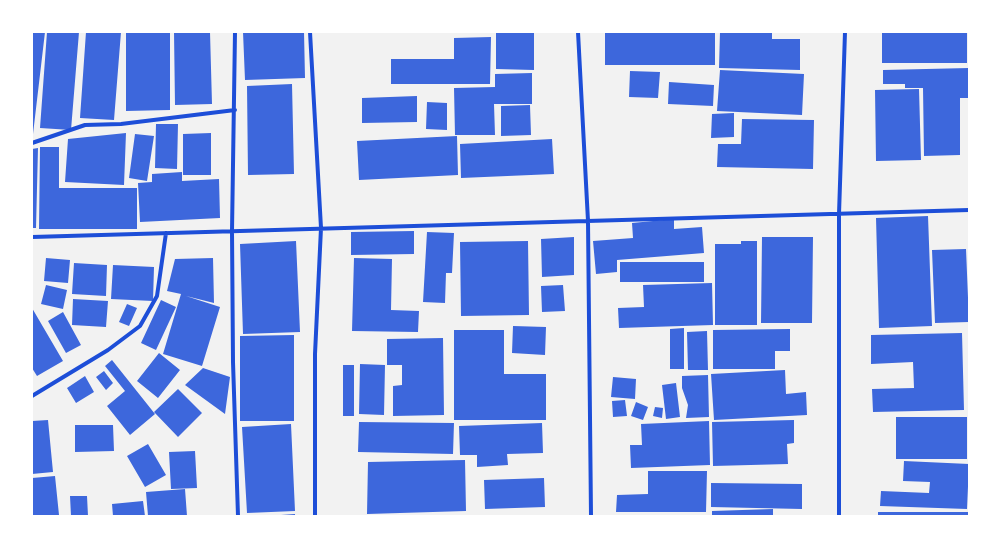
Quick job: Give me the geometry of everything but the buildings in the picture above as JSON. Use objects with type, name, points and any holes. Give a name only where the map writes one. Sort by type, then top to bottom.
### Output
[{"type":"street","points":[[235,32],[232,231],[233,362],[238,516]]},
{"type":"street","points":[[310,32],[321,228],[316,354],[315,516]]},
{"type":"street","points":[[578,32],[588,221],[592,516]]},
{"type":"street","points":[[839,516],[839,214],[845,32]]},
{"type":"street","points":[[32,143],[85,126],[121,124],[235,110]]},
{"type":"street","points":[[32,237],[969,210]]},
{"type":"street","points":[[32,396],[108,350],[140,326],[157,296],[166,233]]}]
